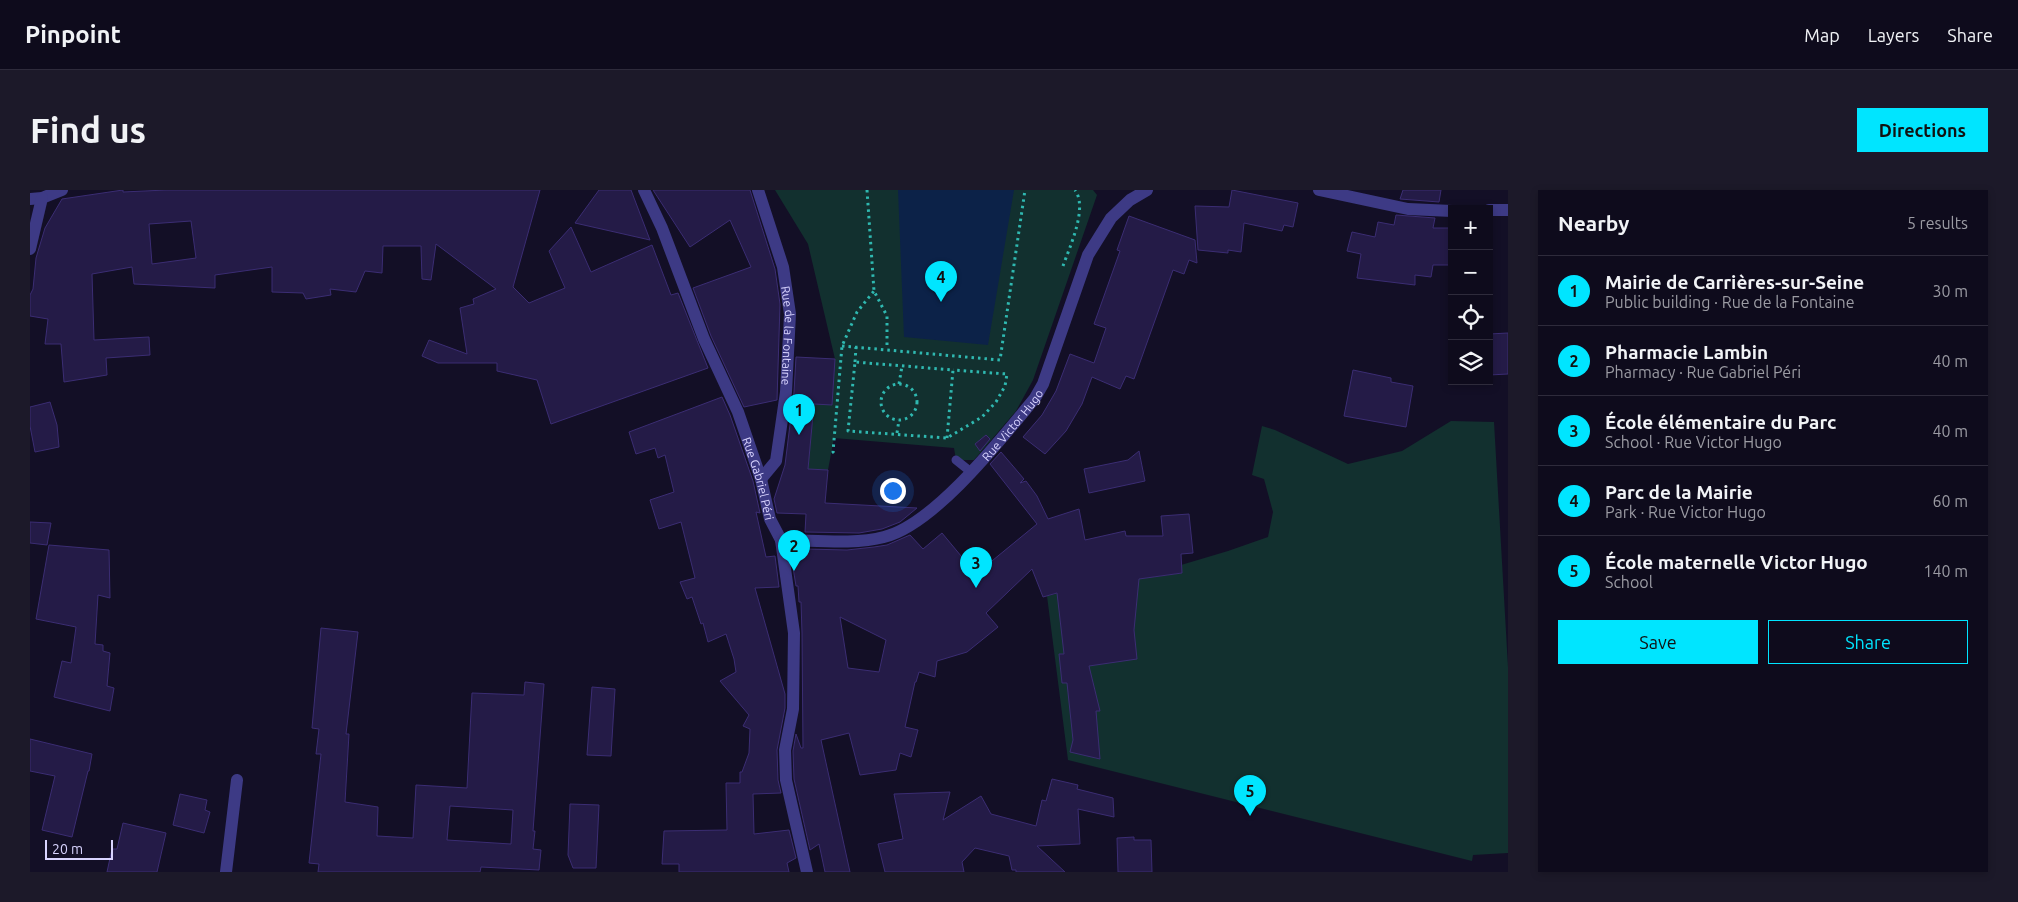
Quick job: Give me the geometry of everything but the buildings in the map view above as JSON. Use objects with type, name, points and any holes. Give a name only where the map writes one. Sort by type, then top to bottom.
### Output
[{"type":"street","points":[[30,249],[36,198],[62,190]]},
{"type":"street","name":"Rue Gabriel Péri","points":[[644,190],[662,228],[704,339],[738,412],[762,479],[770,519],[781,540],[794,633],[792,709],[785,750],[786,780],[807,872]]},
{"type":"street","name":"Rue de la Fontaine","points":[[758,190],[783,267],[790,314],[786,392],[776,461],[762,479]]},
{"type":"street","name":"Rue Victor Hugo","points":[[781,540],[858,540],[883,537],[900,532],[914,524],[971,472],[1035,398],[1043,384],[1088,255],[1110,218],[1130,200],[1147,190]]},
{"type":"street","points":[[1318,190],[1408,209],[1448,211]]},
{"type":"street","points":[[1493,210],[1508,210]]},
{"type":"street","points":[[226,872],[236,780]]},
{"type":"lane","points":[[956,460],[971,472]]},
{"type":"path","points":[[867,190],[874,291],[887,316],[887,349]]},
{"type":"path","points":[[842,346],[1000,360],[1025,190]]},
{"type":"path","points":[[1060,275],[1080,208],[1078,195],[1075,190]]},
{"type":"path","points":[[834,453],[842,346],[857,312],[874,291]]},
{"type":"path","points":[[855,362],[1007,374],[1005,386],[996,402],[982,417],[947,438],[848,430],[856,347]]},
{"type":"path","points":[[899,384],[902,366]]},
{"type":"path","points":[[947,438],[953,370]]},
{"type":"path","points":[[899,384],[906,385],[912,389],[918,402],[912,416],[899,420],[887,416],[883,411],[881,398],[887,388],[899,384]]},
{"type":"path","points":[[897,434],[899,420]]},
{"type":"green space","points":[[775,190],[1093,190],[1097,195],[1033,380],[1016,411],[974,460],[956,460],[954,448],[834,438],[828,470],[808,469],[814,404],[832,404],[835,359],[808,244]]},
{"type":"green space","points":[[1451,421],[1494,422],[1508,667],[1508,853],[1473,855],[1472,861],[1068,760],[1047,596],[1153,571],[1154,577],[1182,573],[1181,565],[1268,537],[1273,512],[1264,479],[1252,475],[1262,426],[1275,430],[1348,464],[1402,451]]},
{"type":"water","points":[[898,190],[1014,190],[988,345],[904,337]]},
{"type":"place","name":"Parc de la Mairie","points":[[941,302]]},
{"type":"place","name":"Mairie de Carrières-sur-Seine","points":[[799,435]]},
{"type":"place","name":"Pharmacie Lambin","points":[[794,571]]},
{"type":"place","name":"École élémentaire du Parc","points":[[976,588]]},
{"type":"place","name":"École maternelle Victor Hugo","points":[[1250,816]]}]
